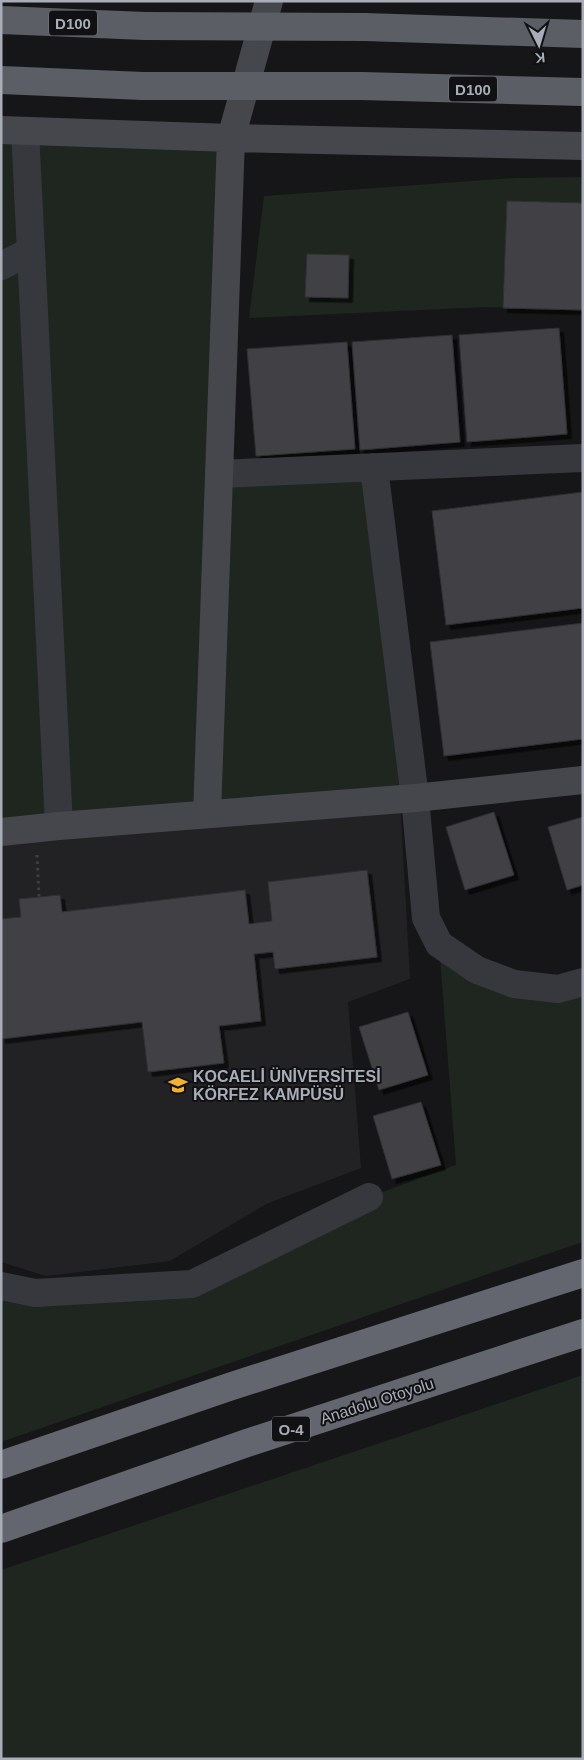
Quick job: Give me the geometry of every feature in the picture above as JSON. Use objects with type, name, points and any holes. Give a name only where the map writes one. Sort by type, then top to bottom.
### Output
[{"type":"highway","name":"D100","points":[[1,20],[145,26],[365,27],[583,34]]},
{"type":"highway","name":"D100","points":[[1,80],[143,86],[362,86],[583,92]]},
{"type":"highway","points":[[1,1465],[220,1390],[583,1273]]},
{"type":"highway","name":"Anadolu Otoyolu","points":[[1,1529],[247,1443],[583,1333]]},
{"type":"main road","points":[[207,814],[230,138],[269,1]]},
{"type":"main road","points":[[13,131],[583,146]]},
{"type":"main road","points":[[1,832],[415,798],[583,780]]},
{"type":"street","points":[[13,131],[31,251],[58,826]]},
{"type":"street","points":[[1,266],[31,251]]},
{"type":"street","points":[[219,474],[583,458]]},
{"type":"street","points":[[374,467],[415,798],[426,918],[439,944],[476,970],[514,984],[558,989],[583,982]]},
{"type":"street","points":[[1,1286],[34,1293],[192,1284],[369,1197]]},
{"type":"path","points":[[37,849],[39,897]]},
{"type":"shaded area","points":[[1,130],[231,138],[219,474],[374,467],[415,798],[1,830]]},
{"type":"shaded area","points":[[583,177],[583,310],[486,307],[249,318],[264,196],[515,178]]},
{"type":"shaded area","name":"KOCAELİ ÜNİVERSİTESİ KÖRFEZ KAMPÜSÜ","points":[[400,799],[410,979],[348,1002],[361,1168],[266,1204],[170,1261],[46,1276],[1,1262],[1,832]]},
{"type":"shaded area","points":[[439,944],[477,970],[583,982],[583,1242],[1,1442],[1,1286],[192,1284],[369,1197],[456,1165]]},
{"type":"shaded area","points":[[583,1375],[583,1759],[1,1759],[1,1570]]},
{"type":"building","points":[[507,201],[583,203],[583,310],[503,308]]},
{"type":"building","points":[[307,254],[349,255],[348,298],[305,297]]},
{"type":"building","points":[[559,328],[567,434],[467,442],[459,335]]},
{"type":"building","points":[[452,335],[460,442],[360,450],[352,342]]},
{"type":"building","points":[[347,342],[355,449],[256,456],[247,349]]},
{"type":"building","points":[[583,492],[583,608],[446,625],[432,511]]},
{"type":"building","points":[[583,623],[583,739],[444,756],[430,642]]},
{"type":"building","points":[[494,812],[514,875],[465,890],[446,827]]},
{"type":"building","points":[[583,817],[583,885],[567,890],[548,827]]},
{"type":"building","points":[[367,870],[377,957],[275,969],[273,952],[254,954],[261,1021],[219,1026],[224,1063],[148,1072],[142,1022],[1,1039],[1,919],[21,917],[19,899],[60,895],[62,912],[245,890],[249,924],[272,921],[268,882]]},
{"type":"building","points":[[408,1012],[428,1075],[379,1090],[359,1027]]},
{"type":"building","points":[[421,1102],[441,1165],[392,1179],[373,1116]]},
{"type":"place","name":"KOCAELİ ÜNİVERSİTESİ KÖRFEZ KAMPÜSÜ","points":[[178,1085]]}]
